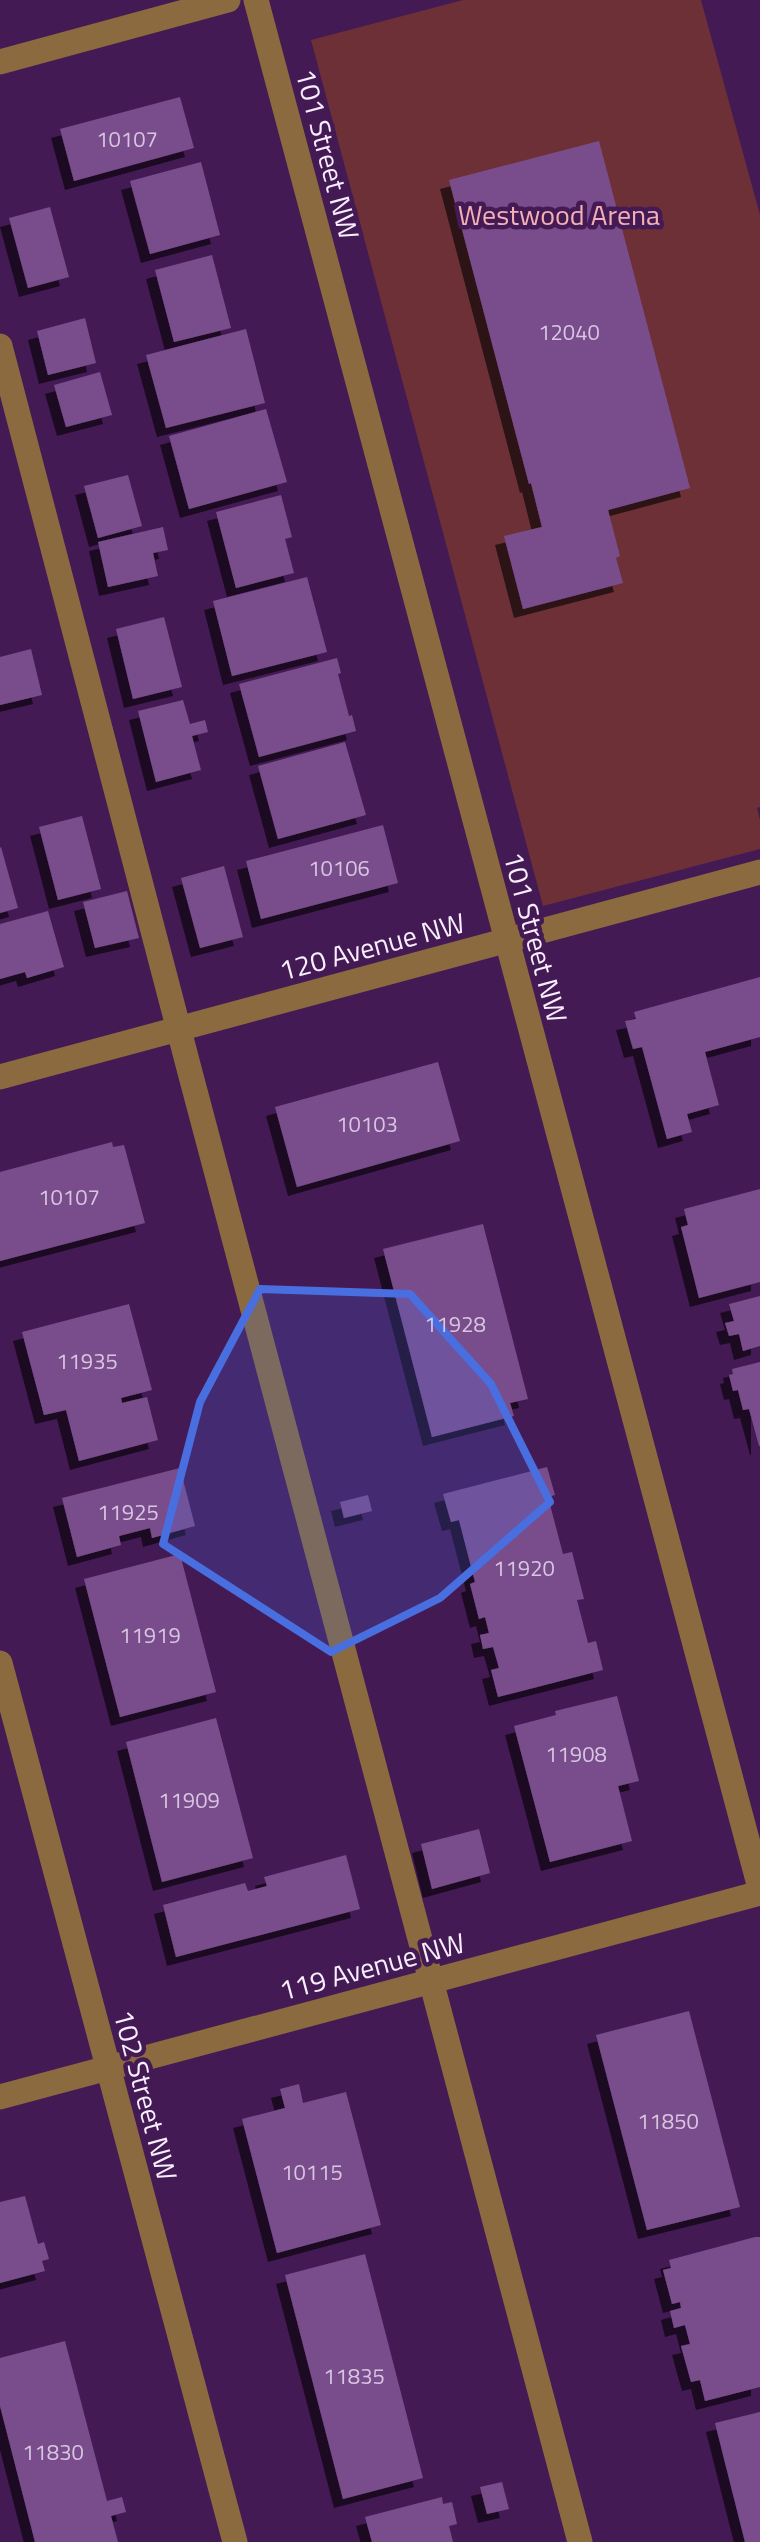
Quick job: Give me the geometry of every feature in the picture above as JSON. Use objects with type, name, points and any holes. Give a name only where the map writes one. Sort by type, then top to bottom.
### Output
[{"type":"street","points":[[0,62],[228,0]]},
{"type":"street","name":"101 Street NW","points":[[256,0],[760,1890]]},
{"type":"street","points":[[0,346],[580,2542]]},
{"type":"street","name":"120 Avenue NW","points":[[0,1077],[760,872]]},
{"type":"street","name":"102 Street NW","points":[[0,1664],[235,2542]]},
{"type":"street","name":"119 Avenue NW","points":[[0,2097],[760,1890]]},
{"type":"highlighted area","points":[[260,1289],[410,1294],[491,1384],[550,1502],[440,1598],[331,1652],[163,1544],[200,1402]]},
{"type":"green space","name":"Westwood Arena","points":[[463,0],[701,0],[760,215],[760,849],[543,906],[311,40]]},
{"type":"building","points":[[180,97],[194,148],[74,181],[60,129]]},
{"type":"building","name":"Westwood Arena","points":[[599,141],[690,488],[608,510],[623,583],[523,609],[504,536],[542,527],[449,180]]},
{"type":"building","points":[[201,162],[220,235],[150,254],[130,181]]},
{"type":"building","points":[[50,207],[69,277],[28,288],[9,218]]},
{"type":"building","points":[[212,255],[231,328],[174,342],[155,270]]},
{"type":"building","points":[[85,318],[96,363],[48,375],[37,331]]},
{"type":"building","points":[[246,329],[265,403],[166,428],[146,355]]},
{"type":"building","points":[[100,372],[112,415],[66,427],[54,385]]},
{"type":"building","points":[[266,409],[287,482],[189,509],[169,436]]},
{"type":"building","points":[[128,475],[142,526],[98,538],[84,486]]},
{"type":"building","points":[[281,495],[292,537],[285,539],[294,573],[236,588],[216,512]]},
{"type":"building","points":[[163,527],[168,550],[153,553],[158,576],[108,587],[98,542]]},
{"type":"building","points":[[307,577],[327,652],[232,676],[213,601]]},
{"type":"building","points":[[164,617],[182,687],[133,699],[116,629]]},
{"type":"building","points":[[31,649],[42,695],[0,705],[0,657]]},
{"type":"building","points":[[337,658],[341,673],[338,674],[356,731],[259,757],[239,684]]},
{"type":"building","points":[[183,700],[190,724],[205,720],[208,732],[192,736],[201,770],[156,782],[138,711]]},
{"type":"building","points":[[345,742],[366,815],[278,839],[258,766]]},
{"type":"building","points":[[82,816],[101,889],[58,900],[39,827]]},
{"type":"building","points":[[383,825],[398,883],[261,919],[246,861]]},
{"type":"building","points":[[0,848],[18,908],[0,913]]},
{"type":"building","points":[[224,866],[243,937],[200,948],[181,878]]},
{"type":"building","points":[[127,891],[139,938],[95,948],[83,902]]},
{"type":"building","points":[[48,911],[64,967],[27,978],[25,972],[0,979],[0,924]]},
{"type":"building","points":[[760,977],[760,1037],[705,1052],[719,1105],[687,1114],[692,1132],[667,1139],[642,1047],[633,1049],[625,1021],[636,1019],[634,1012]]},
{"type":"building","points":[[438,1062],[460,1141],[297,1187],[275,1107]]},
{"type":"building","points":[[112,1142],[113,1147],[124,1145],[145,1223],[0,1261],[0,1172]]},
{"type":"building","points":[[760,1189],[760,1282],[699,1298],[681,1227],[688,1225],[684,1209]]},
{"type":"building","points":[[483,1224],[528,1399],[510,1403],[514,1416],[432,1437],[383,1249]]},
{"type":"building","points":[[760,1296],[760,1346],[743,1351],[739,1334],[729,1336],[725,1323],[734,1321],[729,1304]]},
{"type":"building","points":[[129,1304],[152,1390],[121,1398],[122,1403],[147,1397],[158,1440],[79,1461],[66,1410],[44,1415],[22,1332]]},
{"type":"building","points":[[760,1362],[759,1446],[749,1409],[743,1410],[729,1375],[733,1374],[732,1369]]},
{"type":"building","points":[[547,1467],[555,1495],[548,1497],[563,1554],[572,1552],[584,1599],[577,1600],[588,1643],[596,1641],[603,1670],[498,1697],[491,1670],[499,1668],[493,1647],[483,1649],[480,1635],[489,1633],[485,1617],[479,1619],[470,1584],[475,1582],[459,1520],[451,1522],[443,1494]]},
{"type":"building","points":[[180,1468],[195,1526],[152,1538],[150,1528],[119,1536],[121,1545],[77,1557],[62,1498]]},
{"type":"building","points":[[368,1495],[372,1511],[344,1518],[340,1502]]},
{"type":"building","points":[[180,1554],[216,1692],[120,1717],[84,1579]]},
{"type":"building","points":[[617,1696],[639,1781],[618,1786],[632,1841],[550,1862],[514,1726]]},
{"type":"building","points":[[216,1718],[253,1858],[162,1882],[126,1742]]},
{"type":"building","points":[[479,1829],[490,1873],[432,1889],[421,1844]]},
{"type":"building","points":[[346,1855],[360,1909],[176,1957],[163,1905],[245,1883],[248,1891],[267,1886],[264,1877]]},
{"type":"building","points":[[689,2011],[740,2207],[647,2230],[596,2035]]},
{"type":"building","points":[[299,2084],[303,2103],[346,2092],[381,2225],[277,2253],[242,2119],[285,2108],[280,2089]]},
{"type":"building","points":[[25,2196],[38,2244],[44,2242],[49,2259],[42,2261],[45,2271],[0,2283],[0,2202]]},
{"type":"building","points":[[760,2237],[760,2387],[705,2401],[700,2380],[691,2382],[681,2346],[690,2344],[685,2325],[674,2328],[670,2311],[681,2308],[680,2302],[672,2304],[663,2270],[671,2268],[669,2260]]},
{"type":"building","points":[[365,2254],[423,2478],[343,2499],[285,2275]]},
{"type":"building","points":[[65,2341],[107,2501],[122,2497],[126,2512],[111,2516],[118,2542],[35,2542],[0,2406],[0,2358]]},
{"type":"building","points":[[760,2412],[760,2542],[745,2542],[715,2423]]},
{"type":"building","points":[[502,2482],[509,2509],[487,2514],[480,2487]]},
{"type":"building","points":[[442,2497],[443,2504],[452,2502],[457,2524],[449,2526],[453,2542],[372,2542],[365,2517]]}]
